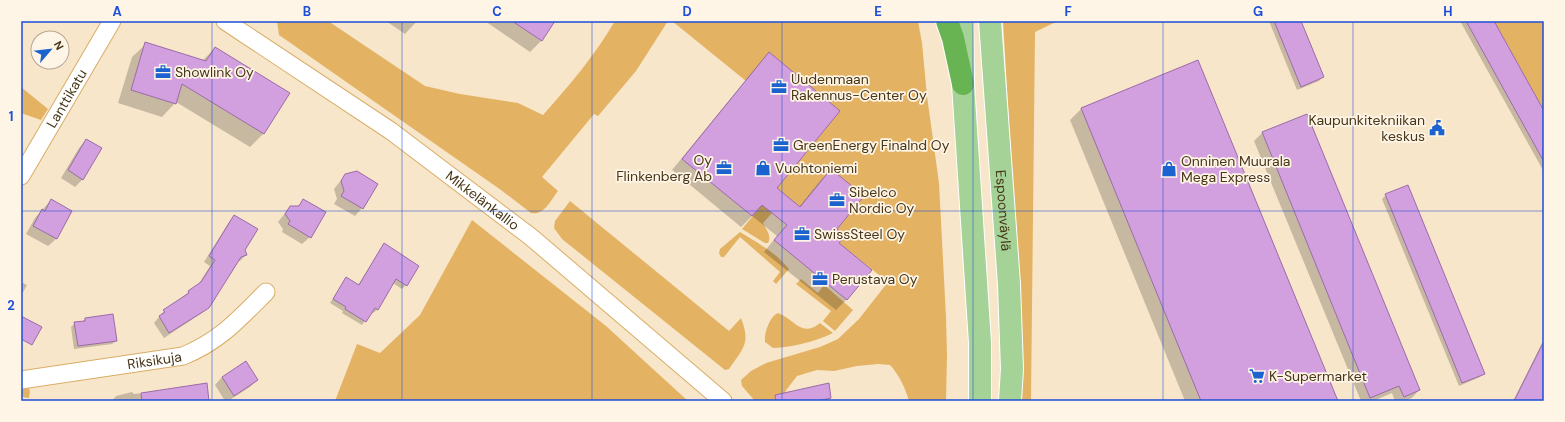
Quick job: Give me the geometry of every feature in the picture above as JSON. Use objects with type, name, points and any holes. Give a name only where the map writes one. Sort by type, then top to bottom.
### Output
[{"type":"highway","points":[[947,21],[953,38],[963,84]]},
{"type":"main road","points":[[962,21],[963,84],[980,343],[980,401]]},
{"type":"main road","name":"Espoonväylä","points":[[990,21],[1010,284],[1012,369],[1010,401]]},
{"type":"street","name":"Lanttikatu","points":[[21,176],[112,21]]},
{"type":"street","name":"Mikkelänkallio","points":[[225,21],[390,131],[532,238],[723,401]]},
{"type":"street","name":"Riksikuja","points":[[21,380],[183,356],[216,340],[266,292]]},
{"type":"shaded area","points":[[277,21],[328,21],[425,86],[460,94],[518,103],[543,115],[581,70],[615,21],[668,21],[636,71],[598,116],[594,114],[542,177],[558,191],[543,210],[536,213],[531,213],[501,190],[279,35]]},
{"type":"shaded area","points":[[672,21],[918,21],[939,183],[946,317],[946,401],[909,401],[906,391],[890,365],[878,364],[857,366],[834,371],[817,370],[797,376],[787,389],[781,401],[755,401],[742,386],[741,380],[751,371],[766,363],[820,347],[838,339],[859,319],[888,282],[839,243],[845,235],[837,229],[864,196],[831,169],[800,207],[777,188],[840,111],[769,53],[746,81]]},
{"type":"shaded area","points":[[1003,21],[1058,21],[1035,32],[1031,401],[1021,401],[1023,365]]},
{"type":"shaded area","points":[[1494,21],[1544,21],[1544,111]]},
{"type":"shaded area","points":[[21,87],[48,109],[41,120],[21,113]]},
{"type":"shaded area","points":[[570,201],[729,331],[741,318],[745,334],[744,345],[729,369],[725,370],[562,239],[554,228],[555,221]]},
{"type":"shaded area","points":[[762,205],[772,213],[763,223],[769,235],[768,243],[765,243],[742,229]]},
{"type":"shaded area","points":[[472,220],[606,326],[688,401],[335,401],[357,344],[380,353],[420,315]]},
{"type":"shaded area","points":[[740,232],[772,253],[789,269],[776,284],[773,281],[780,272],[740,237],[724,257],[721,257],[719,253],[720,249]]},
{"type":"shaded area","points":[[801,279],[818,293],[824,285],[853,310],[835,331],[823,321],[831,311],[796,284]]},
{"type":"shaded area","points":[[778,313],[803,328],[808,329],[820,323],[833,333],[803,344],[773,348],[765,342],[765,334],[770,321]]},
{"type":"shaded area","points":[[21,387],[28,387],[30,391],[29,398],[21,397]]},
{"type":"building","points":[[512,21],[555,21],[542,41]]},
{"type":"building","points":[[1274,21],[1301,21],[1324,77],[1301,87]]},
{"type":"building","points":[[1466,21],[1494,21],[1544,111],[1544,162]]},
{"type":"building","points":[[145,42],[206,61],[215,47],[290,93],[264,134],[182,84],[176,104],[131,90]]},
{"type":"building","points":[[769,52],[840,111],[777,188],[800,207],[831,169],[864,196],[837,229],[845,235],[839,243],[872,270],[847,300],[774,240],[787,225],[762,205],[752,216],[682,159]]},
{"type":"building","points":[[1198,60],[1338,401],[1201,401],[1081,108]]},
{"type":"building","points":[[1307,114],[1420,390],[1404,397],[1399,386],[1370,398],[1262,132]]},
{"type":"building","points":[[86,139],[102,148],[83,180],[68,170]]},
{"type":"building","points":[[357,171],[378,184],[363,209],[341,196],[344,191],[341,181],[345,174]]},
{"type":"building","points":[[1408,185],[1485,374],[1462,383],[1385,194]]},
{"type":"building","points":[[51,199],[72,211],[57,239],[33,226],[42,209],[45,211]]},
{"type":"building","points":[[303,199],[326,212],[311,238],[288,224],[290,221],[285,214],[290,206],[299,206]]},
{"type":"building","points":[[234,215],[258,229],[245,250],[247,255],[241,257],[209,308],[169,333],[159,316],[165,312],[163,310],[189,293],[188,291],[201,282],[215,260],[209,256]]},
{"type":"building","points":[[384,243],[419,266],[407,286],[396,279],[378,310],[375,308],[366,322],[345,309],[346,307],[333,299],[346,277],[359,285]]},
{"type":"building","points":[[113,314],[117,341],[78,346],[74,322],[85,321],[85,318]]},
{"type":"building","points":[[21,316],[42,327],[32,345],[21,339]]},
{"type":"building","points":[[1544,341],[1544,401],[1514,401]]},
{"type":"building","points":[[246,361],[258,380],[234,396],[222,377]]},
{"type":"building","points":[[207,383],[209,401],[142,401],[141,393]]},
{"type":"building","points":[[829,383],[831,398],[818,401],[776,401],[775,395]]},
{"type":"place","name":"Showlink Oy","points":[[163,72]]},
{"type":"place","name":"Uudenmaan Rakennus-Center Oy","points":[[779,87]]},
{"type":"place","name":"Kaupunkitekniikan keskus","points":[[1437,128]]},
{"type":"place","name":"GreenEnergy Finalnd Oy","points":[[781,145]]},
{"type":"place","name":"Oy Flinkenberg Ab","points":[[724,168]]},
{"type":"place","name":"Vuohtoniemi","points":[[763,168]]},
{"type":"place","name":"Onninen Muurala Mega Express","points":[[1169,169]]},
{"type":"place","name":"Sibelco Nordic Oy","points":[[837,200]]},
{"type":"place","name":"SwissSteel Oy","points":[[802,234]]},
{"type":"place","name":"Perustava Oy","points":[[820,279]]},
{"type":"place","name":"K-Supermarket","points":[[1257,376]]}]
